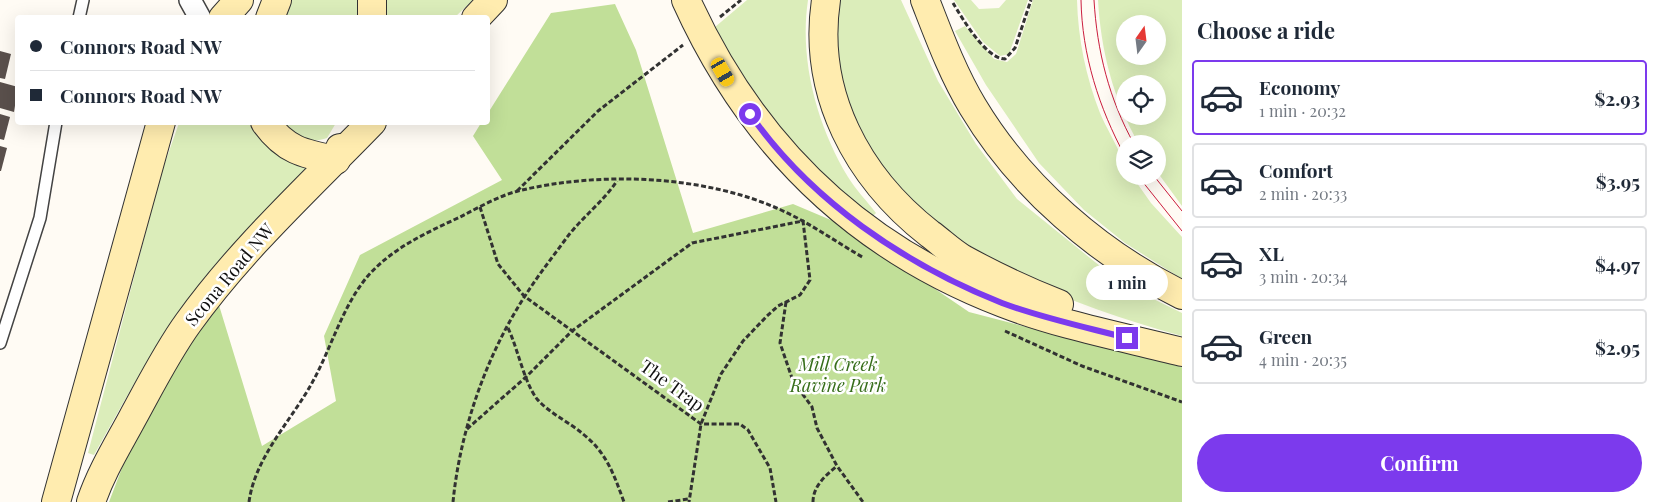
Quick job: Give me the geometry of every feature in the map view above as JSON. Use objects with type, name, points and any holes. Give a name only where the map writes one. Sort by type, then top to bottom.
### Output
[{"type":"main road","points":[[226,15],[239,0]]},
{"type":"main road","points":[[271,15],[277,0]]},
{"type":"main road","points":[[372,0],[372,15]]},
{"type":"main road","points":[[479,15],[493,0]]},
{"type":"main road","points":[[686,0],[701,32],[732,88],[760,127],[828,198],[854,221],[887,244],[960,284],[1004,303],[1071,324],[1182,351]]},
{"type":"main road","points":[[826,0],[822,26],[825,65],[832,100],[862,161],[891,198],[920,226],[961,258],[1026,291],[1182,351]]},
{"type":"main road","points":[[925,0],[948,58],[973,107],[1023,175],[1099,244],[1160,285],[1182,295]]},
{"type":"main road","points":[[56,502],[160,125]]},
{"type":"main road","points":[[272,128],[302,154],[336,160],[347,125]]},
{"type":"main road","name":"Scona Road NW","points":[[92,502],[98,481],[158,372],[187,324],[218,284],[270,226],[369,125]]},
{"type":"street","points":[[190,0],[198,15]]},
{"type":"lane","points":[[80,15],[83,0]]},
{"type":"lane","points":[[0,343],[40,218],[56,125]]},
{"type":"path","points":[[517,191],[598,112],[741,0]]},
{"type":"path","points":[[951,0],[964,21],[991,53],[1000,59],[1005,59],[1016,48],[1031,0]]},
{"type":"path","points":[[453,502],[456,475],[467,428],[481,386],[524,296],[567,238],[617,180]]},
{"type":"path","points":[[249,502],[262,463],[313,383],[352,299],[366,279],[395,251],[420,236],[517,191],[617,180],[666,181],[716,190],[753,199],[780,210],[803,221],[867,260]]},
{"type":"path","name":"The Trap","points":[[480,207],[498,264],[524,296],[702,424],[740,424],[748,430],[770,468],[776,502]]},
{"type":"path","points":[[668,502],[689,501],[702,424],[713,389],[732,357],[767,316],[786,301],[800,295],[810,280],[803,221]]},
{"type":"path","points":[[467,428],[526,376],[572,331],[692,243],[803,221]]},
{"type":"path","points":[[786,301],[780,343],[793,381],[812,407],[817,428],[838,466],[863,502]]},
{"type":"path","points":[[997,327],[1082,366],[1182,402]]},
{"type":"path","points":[[508,328],[517,345],[526,376],[537,398],[584,435],[606,458],[624,502]]},
{"type":"path","points":[[813,502],[813,494],[824,477],[838,466]]},
{"type":"green space","points":[[286,0],[362,0],[362,15],[278,15]]},
{"type":"green space","points":[[380,0],[473,0],[457,15],[380,15]]},
{"type":"green space","points":[[747,0],[808,0],[806,46],[813,92],[819,114],[827,136],[848,177],[876,213],[872,217],[819,170],[770,119],[741,74],[715,27]]},
{"type":"green space","points":[[839,0],[901,0],[938,81],[976,144],[1017,199],[1121,283],[1182,313],[1182,336],[1112,315],[1077,302],[1010,272],[948,233],[898,190],[881,168],[866,143],[844,90],[840,75],[835,30]]},
{"type":"green space","points":[[954,0],[971,0],[979,9],[999,8],[1006,0],[1028,0],[1009,54],[1000,56],[983,42]]},
{"type":"green space","points":[[1033,0],[1077,0],[1079,29],[1091,86],[1100,113],[1116,146],[1116,185],[1138,185],[1151,203],[1182,237],[1182,279],[1125,243],[1084,210],[1039,163],[986,85],[955,31],[965,26],[994,59],[1007,62],[1016,54]]},
{"type":"green space","points":[[1098,0],[1182,0],[1182,206],[1166,184],[1166,135],[1134,135],[1129,125],[1166,125],[1166,75],[1116,75],[1116,95],[1102,38]]},
{"type":"green space","name":"Mill Creek Ravine Park","points":[[615,4],[636,50],[693,233],[793,204],[838,223],[969,312],[1182,367],[1182,502],[109,502],[138,426],[168,373],[218,302],[262,446],[336,401],[324,336],[360,255],[502,180],[473,136],[480,125],[490,125],[490,110],[551,13]]},
{"type":"green space","points":[[178,125],[254,125],[306,168],[230,247],[189,298],[151,355],[94,455],[88,453],[161,174]]},
{"type":"green space","points":[[284,125],[335,125],[327,138],[320,140],[302,138]]},
{"type":"building","points":[[0,51],[11,54],[5,79],[0,78]]},
{"type":"building","points":[[0,82],[15,86],[14,112],[0,108]]},
{"type":"building","points":[[0,114],[10,117],[4,140],[0,139]]},
{"type":"building","points":[[0,146],[7,148],[1,171],[0,171]]},
{"type":"tram line","points":[[1081,0],[1085,41],[1094,81],[1107,119],[1116,138]]},
{"type":"tram line","points":[[1094,0],[1101,56],[1111,92],[1129,135]]},
{"type":"tram line","points":[[1145,185],[1182,231]]},
{"type":"tram line","points":[[1161,185],[1182,211]]},
{"type":"route","points":[[750,114],[793,164],[828,198],[854,221],[887,244],[960,284],[1004,303],[1043,316],[1127,338]]}]
